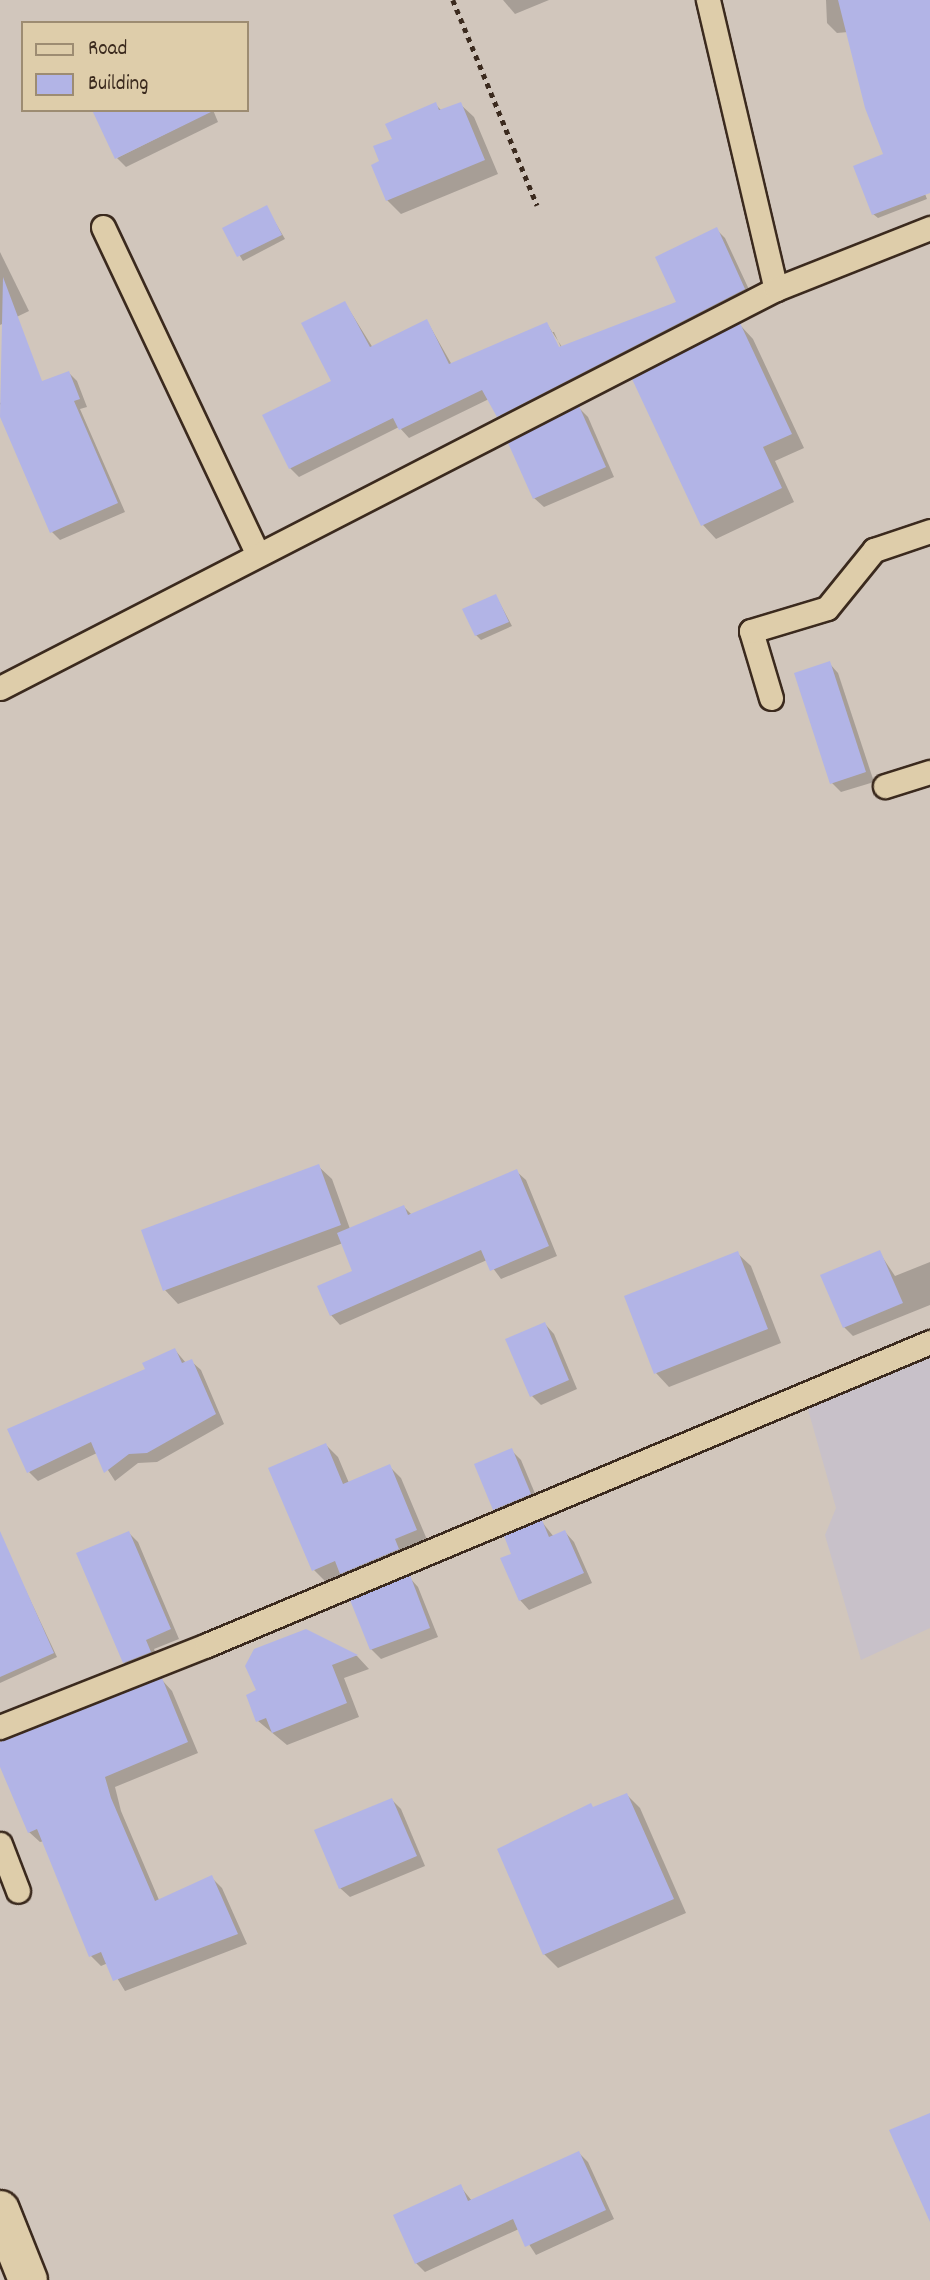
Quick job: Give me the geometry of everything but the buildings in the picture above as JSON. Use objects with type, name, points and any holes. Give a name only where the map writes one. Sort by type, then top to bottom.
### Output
[{"type":"street","points":[[0,2210],[28,2280]]},
{"type":"lane","points":[[708,0],[776,289]]},
{"type":"lane","points":[[103,227],[257,553]]},
{"type":"lane","points":[[0,688],[257,553],[776,289],[930,228]]},
{"type":"lane","points":[[771,698],[751,631],[827,608],[874,550],[930,531]]},
{"type":"lane","points":[[885,786],[930,772]]},
{"type":"lane","points":[[0,1727],[207,1645],[930,1342]]},
{"type":"lane","points":[[0,1844],[18,1891]]},
{"type":"path","points":[[453,0],[537,205]]},
{"type":"shaded area","points":[[930,1355],[930,1628],[861,1660],[825,1535],[836,1508],[807,1406]]}]
